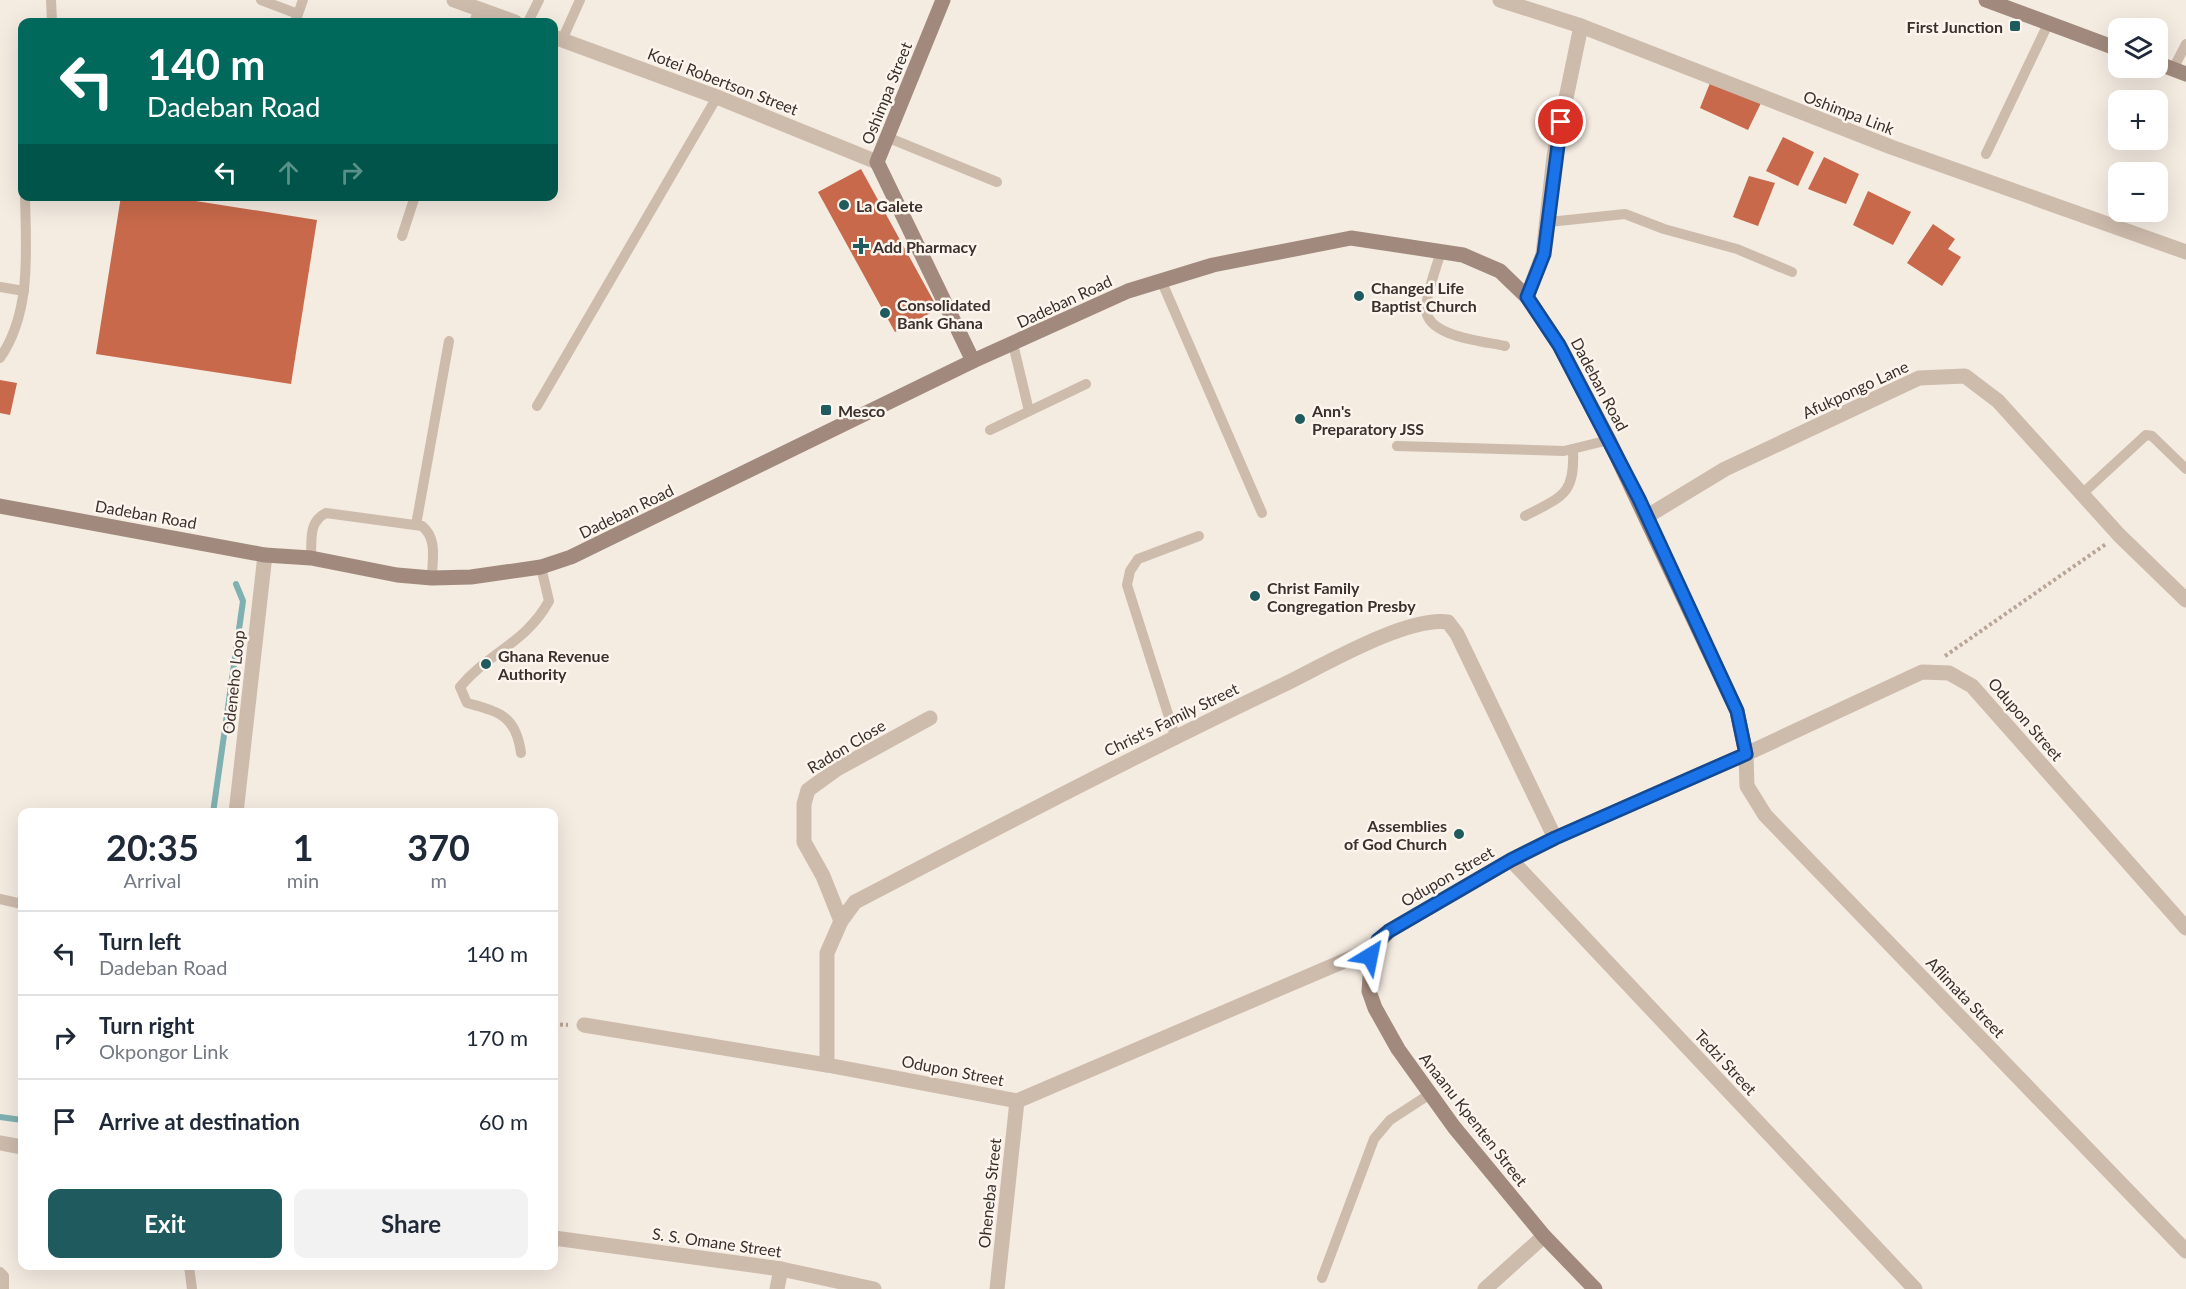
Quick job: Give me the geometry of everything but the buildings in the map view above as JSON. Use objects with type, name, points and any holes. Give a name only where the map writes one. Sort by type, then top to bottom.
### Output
[{"type":"street","points":[[454,0],[476,16]]},
{"type":"street","name":"Oshimpa Street","points":[[943,0],[889,138],[877,162],[973,361]]},
{"type":"street","name":"Oshimpa Link","points":[[1500,0],[1581,26],[1891,147],[2186,252]]},
{"type":"street","points":[[1992,1],[2108,45]]},
{"type":"street","points":[[1527,297],[1544,254],[1554,156],[1581,26]]},
{"type":"street","name":"Kotei Robertson Street","points":[[558,38],[717,97],[877,162]]},
{"type":"street","name":"Dadeban Road","points":[[0,506],[265,555],[311,558],[397,575],[432,578],[471,577],[541,567],[571,557],[973,361],[1128,291],[1213,265],[1351,238],[1463,255],[1500,271],[1527,297],[1559,345],[1646,517],[1737,711],[1746,754]]},
{"type":"street","name":"Afukpongo Lane","points":[[1646,517],[1725,469],[1919,378],[1965,376],[1998,401],[2119,535],[2186,600]]},
{"type":"street","name":"Odeneho Loop","points":[[237,808],[265,555]]},
{"type":"street","name":"Christ's Family Street","points":[[827,1065],[827,953],[841,921],[855,902],[1175,736],[1381,638],[1433,620],[1448,622],[1457,634],[1555,838]]},
{"type":"street","name":"Odupon Street","points":[[584,1025],[827,1065],[1017,1101],[1372,949],[1389,931],[1511,860],[1922,672],[1949,673],[1972,686],[2186,928]]},
{"type":"street","name":"Radon Close","points":[[841,921],[823,876],[804,842],[804,804],[808,790],[837,769],[930,718]]},
{"type":"street","name":"Aflimata Street","points":[[1746,754],[1747,786],[1765,815],[2186,1251]]},
{"type":"street","name":"Tedzi Street","points":[[1511,860],[1915,1289]]},
{"type":"street","name":"Anaanu Kpenten Street","points":[[1372,949],[1369,991],[1375,1008],[1398,1049],[1454,1127],[1544,1236],[1595,1289]]},
{"type":"street","name":"Oheneba Street","points":[[997,1289],[1017,1101]]},
{"type":"street","points":[[0,1143],[18,1146]]},
{"type":"street","points":[[1485,1289],[1544,1236]]},
{"type":"street","name":"S. S. Omane Street","points":[[558,1239],[781,1269],[874,1289]]},
{"type":"street","points":[[777,1289],[781,1269]]},
{"type":"lane","points":[[51,0],[52,18]]},
{"type":"lane","points":[[261,0],[297,18],[303,0]]},
{"type":"lane","points":[[530,18],[539,0]]},
{"type":"lane","points":[[558,38],[580,0]]},
{"type":"lane","points":[[1986,154],[2048,24]]},
{"type":"lane","points":[[2180,72],[2186,44]]},
{"type":"lane","points":[[537,406],[717,97]]},
{"type":"lane","points":[[889,138],[997,182]]},
{"type":"lane","points":[[0,358],[12,341],[24,291],[25,201]]},
{"type":"lane","points":[[402,236],[413,201]]},
{"type":"lane","points":[[1549,222],[1625,214],[1664,229],[1737,249],[1792,272]]},
{"type":"lane","points":[[1441,251],[1426,309],[1429,321],[1442,331],[1504,346]]},
{"type":"lane","points":[[1161,280],[1262,513]]},
{"type":"lane","points":[[0,287],[24,291]]},
{"type":"lane","points":[[416,525],[449,341]]},
{"type":"lane","points":[[1013,344],[1029,411]]},
{"type":"lane","points":[[990,430],[1086,384]]},
{"type":"lane","points":[[2082,494],[2146,435],[2152,436],[2186,469]]},
{"type":"lane","points":[[1397,446],[1564,451],[1609,440]]},
{"type":"lane","points":[[1526,516],[1558,499],[1568,489],[1574,474],[1573,449]]},
{"type":"lane","points":[[311,558],[312,525],[318,517],[326,513],[416,525],[430,532],[433,542],[432,578]]},
{"type":"lane","points":[[1175,736],[1127,585],[1130,571],[1138,559],[1199,536]]},
{"type":"lane","points":[[521,753],[519,737],[502,713],[466,703],[460,687],[470,675],[504,652],[540,617],[549,601],[541,567]]},
{"type":"lane","points":[[0,899],[18,903]]},
{"type":"lane","points":[[1322,1278],[1374,1139],[1390,1120],[1430,1094]]},
{"type":"lane","points":[[190,1270],[192,1289]]},
{"type":"lane","points":[[0,1272],[4,1276],[3,1289]]},
{"type":"path","points":[[1922,672],[2119,535]]},
{"type":"waterway","points":[[214,808],[243,601],[236,584]]},
{"type":"waterway","points":[[0,1117],[18,1119]]},
{"type":"place","name":"First Junction","points":[[2015,26]]},
{"type":"place","name":"La Galete","points":[[844,205]]},
{"type":"place","name":"Add Pharmacy","points":[[861,246]]},
{"type":"place","name":"Changed Life Baptist Church","points":[[1359,296]]},
{"type":"place","name":"Consolidated Bank Ghana","points":[[885,313]]},
{"type":"place","name":"Mesco","points":[[826,410]]},
{"type":"place","name":"Ann's Preparatory JSS","points":[[1300,419]]},
{"type":"place","name":"Christ Family Congregation Presby","points":[[1255,596]]},
{"type":"place","name":"Ghana Revenue Authority","points":[[486,664]]},
{"type":"place","name":"Assemblies of God Church","points":[[1459,834]]},
{"type":"route","points":[[1370,956],[1378,940],[1389,931],[1511,860],[1555,838],[1746,754],[1737,711],[1639,499],[1559,345],[1527,297],[1544,254],[1554,156],[1561,122]]}]
